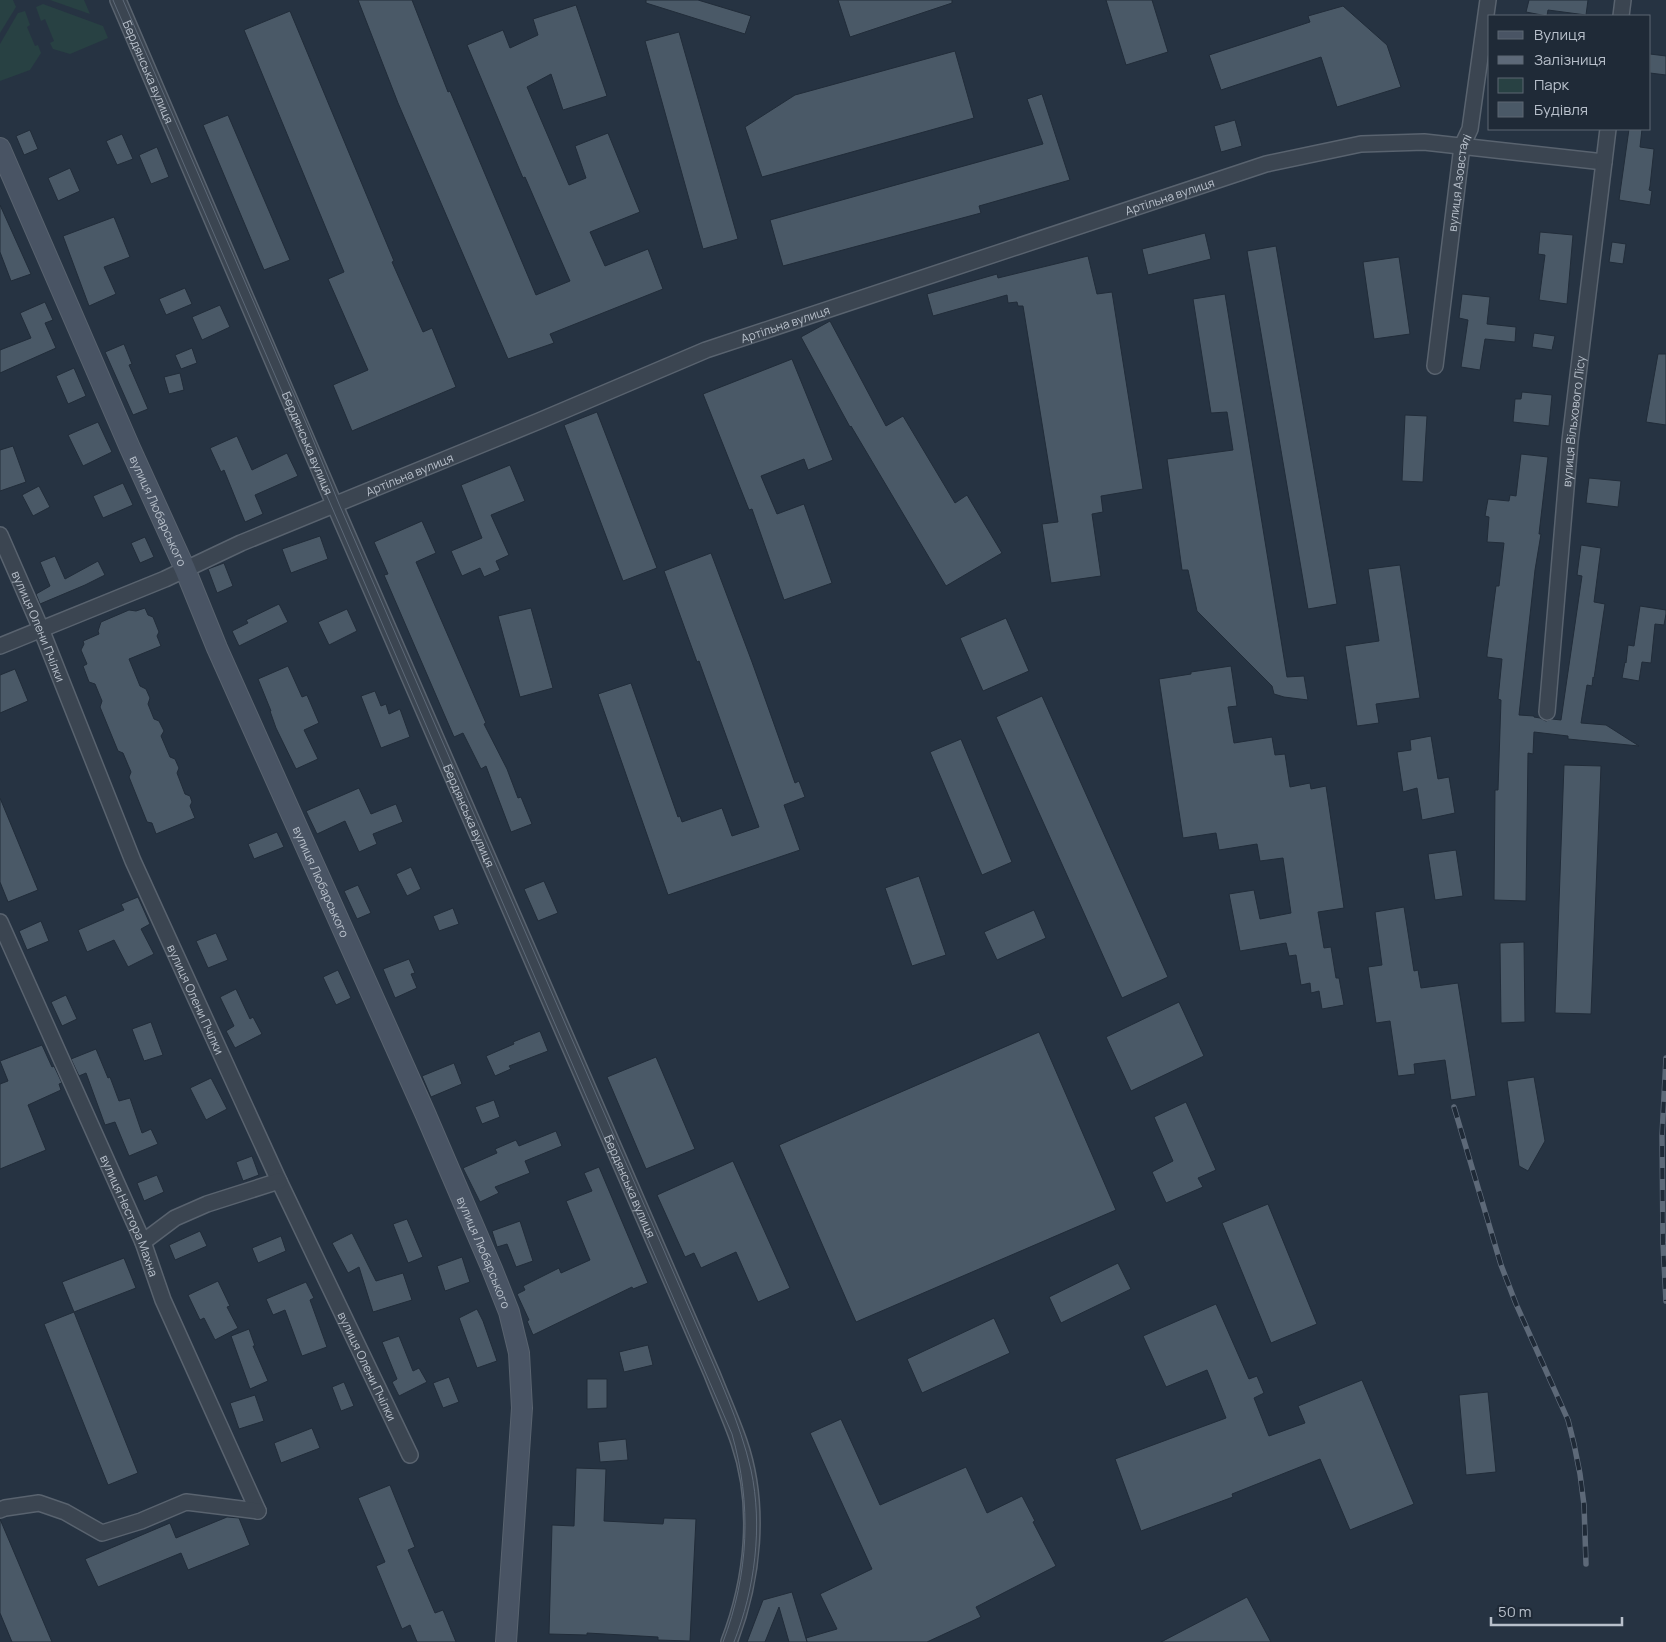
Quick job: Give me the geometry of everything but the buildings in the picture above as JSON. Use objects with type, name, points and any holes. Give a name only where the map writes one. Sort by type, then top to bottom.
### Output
[{"type":"main road","name":"вулиця Любарського","points":[[0,148],[130,448],[185,569],[217,648],[424,1113],[509,1312],[519,1353],[522,1408],[506,1642]]},
{"type":"street","name":"Бердянська вулиця","points":[[118,0],[335,506],[712,1374],[740,1443],[749,1492],[751,1538],[744,1594],[729,1642]]},
{"type":"street","name":"вулиця Азовсталі","points":[[1435,366],[1462,146],[1470,129],[1488,0]]},
{"type":"street","points":[[1621,15],[1623,0]]},
{"type":"street","name":"вулиця Вільхового Лісу","points":[[1546,712],[1570,441],[1608,130]]},
{"type":"street","name":"Артільна вулиця","points":[[0,646],[185,569],[241,543],[335,506],[706,350],[1266,164],[1361,144],[1424,142],[1604,162]]},
{"type":"street","name":"вулиця Олени Пчілки","points":[[0,535],[41,630],[133,861],[279,1181],[410,1455]]},
{"type":"street","name":"вулиця Нестора Махна","points":[[0,922],[143,1242],[163,1300],[258,1511],[186,1502],[141,1521],[102,1533],[65,1512],[39,1503],[0,1510]]},
{"type":"street","points":[[143,1242],[175,1218],[207,1204],[279,1181]]},
{"type":"green space","points":[[0,0],[13,0],[16,7],[0,33]]},
{"type":"green space","points":[[50,0],[84,0],[90,14]]},
{"type":"green space","points":[[43,4],[103,26],[108,38],[70,54],[53,49],[50,43],[54,41],[45,19],[41,21],[36,7]]},
{"type":"green space","points":[[25,11],[30,25],[27,27],[35,46],[38,45],[41,53],[30,70],[0,81],[0,44],[18,13]]},
{"type":"tram line","points":[[113,0],[732,1434],[743,1486],[745,1539],[738,1591],[723,1642]]},
{"type":"tram line","points":[[123,0],[309,430],[339,504],[735,1417],[751,1470],[755,1491],[756,1535],[752,1579],[734,1642]]},
{"type":"railway","points":[[1666,1058],[1662,1136],[1663,1243],[1666,1301]]},
{"type":"railway","points":[[1454,1107],[1501,1265],[1516,1304],[1568,1420],[1580,1474],[1584,1505],[1586,1564]]}]
